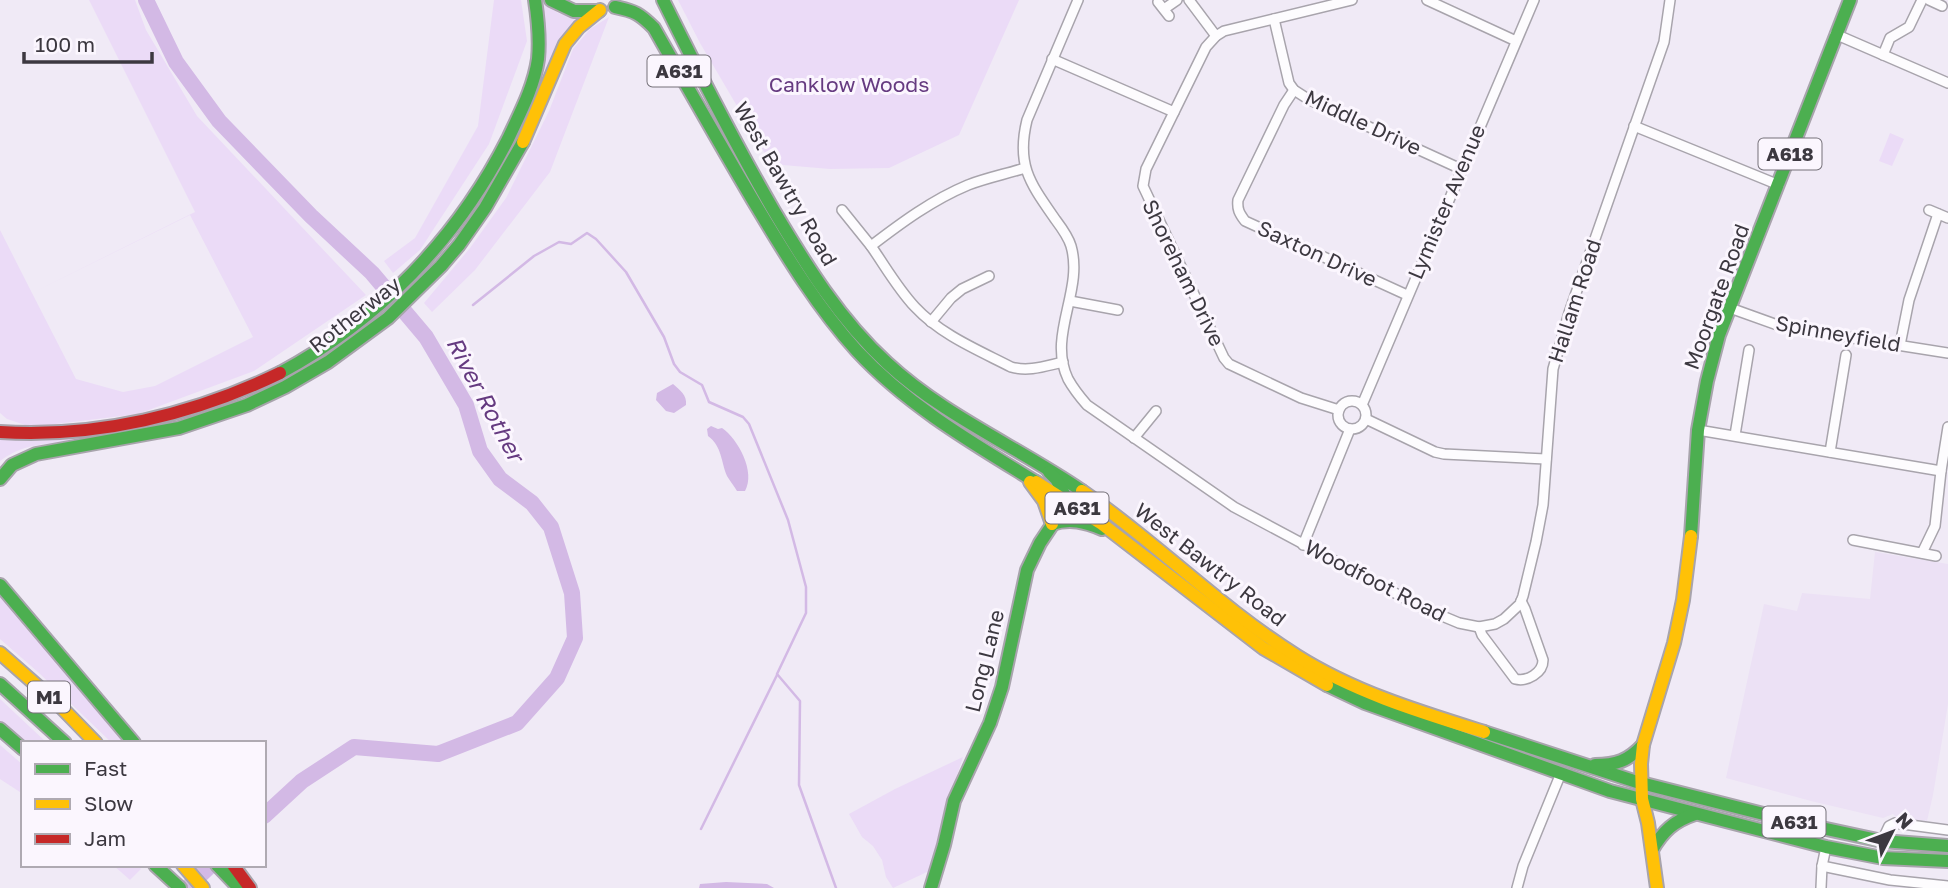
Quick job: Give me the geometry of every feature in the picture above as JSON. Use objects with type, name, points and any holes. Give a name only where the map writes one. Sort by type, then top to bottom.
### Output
[{"type":"main road","name":"Rotherway","points":[[0,432],[54,433],[93,430],[186,411],[239,392],[282,372],[330,343],[379,306],[430,256],[470,205],[496,163],[533,83],[538,65],[540,36],[535,0]]},
{"type":"main road","points":[[551,0],[575,12],[600,10],[619,3]]},
{"type":"main road","name":"West Bawtry Road","points":[[663,0],[751,170],[828,296],[864,340],[925,395],[1065,479],[1111,512],[1234,612],[1300,658],[1360,689],[1398,704],[1642,784]]},
{"type":"main road","name":"Moorgate Road","points":[[1642,784],[1640,764],[1643,745],[1674,643],[1683,600],[1693,524],[1699,430],[1711,363],[1850,0]]},
{"type":"main road","name":"West Bawtry Road","points":[[619,3],[647,20],[670,54],[785,254],[832,321],[858,352],[922,408],[956,433],[1068,501],[1263,648],[1330,687],[1365,703],[1610,791],[1642,799]]},
{"type":"main road","name":"Rotherway","points":[[0,478],[12,465],[36,454],[179,428],[247,405],[328,362],[388,318],[459,245],[490,201],[524,141],[565,44],[579,27],[600,10]]},
{"type":"main road","name":"A631","points":[[686,85],[691,77],[691,57]]},
{"type":"main road","name":"A631","points":[[1040,465],[1056,480],[1068,501]]},
{"type":"main road","points":[[1023,474],[1041,494],[1052,524]]},
{"type":"main road","name":"Long Lane","points":[[931,888],[954,801],[990,723],[1002,687],[1027,570],[1040,542],[1068,501]]},
{"type":"main road","name":"A631","points":[[1052,524],[1063,520],[1080,521],[1112,533]]},
{"type":"main road","points":[[0,585],[132,741]]},
{"type":"main road","name":"M1","points":[[0,653],[59,705],[94,741]]},
{"type":"main road","name":"M1","points":[[0,684],[63,741]]},
{"type":"main road","points":[[0,730],[21,747]]},
{"type":"main road","points":[[1584,764],[1623,763],[1643,745]]},
{"type":"main road","name":"A631","points":[[1642,784],[1825,830],[1882,841],[1948,846]]},
{"type":"main road","name":"A618","points":[[1642,784],[1642,799],[1657,888]]},
{"type":"main road","name":"A631","points":[[1642,799],[1883,858],[1948,861]]},
{"type":"main road","points":[[1652,850],[1665,828],[1673,821],[1696,814]]},
{"type":"main road","points":[[157,867],[176,884]]},
{"type":"main road","points":[[185,867],[203,888]]},
{"type":"main road","points":[[225,868],[239,888]]},
{"type":"main road","points":[[225,868],[250,888]]},
{"type":"street","name":"Woodfoot Road","points":[[1078,0],[1027,120],[1023,143],[1025,168],[1031,183],[1067,236],[1071,247],[1073,287],[1063,328],[1062,349],[1067,376],[1075,391],[1087,405],[1234,507],[1423,608],[1459,623],[1479,627]]},
{"type":"street","points":[[1164,9],[1177,0]]},
{"type":"street","points":[[1189,0],[1216,36],[1224,31],[1352,0]]},
{"type":"street","points":[[1427,0],[1516,41]]},
{"type":"street","name":"Lymister Avenue","points":[[1362,405],[1534,0]]},
{"type":"street","name":"Hallam Road","points":[[1521,601],[1543,505],[1553,369],[1560,340],[1664,42],[1670,0]]},
{"type":"street","points":[[1883,55],[1890,38],[1909,27],[1922,0]]},
{"type":"street","points":[[1929,0],[1942,6]]},
{"type":"street","name":"Middle Drive","points":[[1274,19],[1289,83],[1294,90],[1308,99],[1461,169]]},
{"type":"street","points":[[1835,34],[1948,83]]},
{"type":"street","name":"Shoreham Drive","points":[[1216,36],[1206,47],[1146,169],[1143,187],[1229,364],[1301,398],[1339,410]]},
{"type":"street","points":[[1052,58],[1174,112]]},
{"type":"street","name":"Saxton Drive","points":[[1294,90],[1284,105],[1238,200],[1240,215],[1245,220],[1408,295]]},
{"type":"street","points":[[1634,126],[1779,185]]},
{"type":"street","points":[[870,246],[944,196],[1025,168]]},
{"type":"street","points":[[842,210],[903,293],[931,322],[953,337],[1011,367],[1031,370],[1063,362]]},
{"type":"street","points":[[1899,345],[1909,300],[1939,214]]},
{"type":"street","points":[[931,322],[962,289],[989,276]]},
{"type":"street","points":[[1070,302],[1118,310]]},
{"type":"street","name":"Spinneyfield","points":[[1730,308],[1783,327],[1948,353]]},
{"type":"street","points":[[1735,435],[1749,350]]},
{"type":"street","points":[[1830,452],[1846,355]]},
{"type":"street","points":[[1349,401],[1354,401],[1362,405],[1366,419],[1360,427],[1350,429],[1340,422],[1339,410],[1349,401]]},
{"type":"street","points":[[1134,438],[1156,411]]},
{"type":"street","points":[[1366,419],[1444,454],[1546,459]]},
{"type":"street","points":[[1922,553],[1935,526],[1948,427]]},
{"type":"street","points":[[1303,545],[1350,429]]},
{"type":"street","points":[[1699,430],[1941,471]]},
{"type":"street","points":[[1853,540],[1936,556]]},
{"type":"street","points":[[1521,601],[1543,660],[1539,672],[1521,681],[1515,679],[1479,627],[1504,619],[1521,601]]},
{"type":"street","points":[[1517,888],[1523,866],[1561,773]]},
{"type":"street","points":[[1882,841],[1889,826],[1895,823],[1948,830]]},
{"type":"street","points":[[1821,888],[1826,846]]},
{"type":"street","points":[[1822,866],[1890,880],[1948,886]]},
{"type":"shaded area","points":[[673,384],[686,401],[686,405],[674,413],[666,411],[656,400],[657,393]]},
{"type":"shaded area","points":[[711,426],[722,428],[728,433],[744,456],[748,475],[745,491],[737,491],[727,476],[719,449],[708,436],[707,429]]},
{"type":"shaded area","points":[[1875,552],[1948,564],[1948,704],[1927,821],[1897,818],[1893,814],[1883,818],[1726,778],[1764,604],[1797,611],[1802,593],[1870,599]]},
{"type":"shaded area","points":[[700,884],[767,884],[774,888],[699,888]]},
{"type":"green space","points":[[89,0],[135,0],[146,30],[197,116],[366,295],[254,371],[138,414],[31,427],[7,419],[0,413],[0,230],[32,293],[195,212]],"holes":[[[190,215],[253,337],[155,386],[123,392],[76,379],[32,293]]]},
{"type":"green space","points":[[494,0],[521,0],[527,41],[489,144],[420,250],[393,273],[384,261],[415,238],[478,126]]},
{"type":"green space","points":[[540,0],[558,13],[580,19],[544,81],[541,79]]},
{"type":"green space","name":"Canklow Woods","points":[[678,0],[1019,0],[959,135],[889,168],[830,169],[771,164]]},
{"type":"green space","points":[[609,17],[550,172],[475,270],[432,312],[424,303],[470,248],[506,198],[549,111],[573,49],[590,29]]},
{"type":"green space","points":[[1890,133],[1904,139],[1892,166],[1879,161]]},
{"type":"green space","points":[[116,435],[32,446],[16,451],[0,461],[0,439],[37,440]]},
{"type":"green space","points":[[0,592],[122,741],[110,741],[0,639]]},
{"type":"green space","points":[[0,699],[45,741],[24,741],[0,722]]},
{"type":"green space","points":[[0,745],[21,763],[21,793],[0,779]]},
{"type":"green space","points":[[963,757],[947,806],[935,862],[929,871],[893,888],[886,877],[882,860],[873,846],[862,837],[849,814]]},
{"type":"green space","points":[[115,867],[139,867],[141,869],[130,880]]},
{"type":"waterway","name":"River Rother","points":[[146,0],[176,62],[219,121],[311,216],[372,273],[426,337],[466,405],[480,451],[500,479],[532,503],[551,527],[572,593],[575,638],[557,678],[517,723],[438,754],[354,747],[302,781],[266,814]]},
{"type":"waterway","points":[[473,305],[534,256],[559,242],[571,244],[587,233],[596,239],[626,272],[664,337],[674,364],[680,372],[702,385],[709,402],[743,417],[749,424],[788,520],[806,587],[806,613],[777,674],[800,701],[799,785],[836,888]]},
{"type":"waterway","points":[[701,829],[777,675]]},
{"type":"waterway","name":"River Rother","points":[[187,888],[209,867]]},
{"type":"traffic: fast","points":[[280,373],[316,352],[382,302],[440,243],[465,210],[508,139],[533,80],[539,44],[535,0]]},
{"type":"traffic: fast","points":[[551,0],[574,11],[599,11]]},
{"type":"traffic: fast","points":[[663,0],[774,211],[811,271],[854,329],[909,382],[957,415],[1082,491]]},
{"type":"traffic: fast","points":[[1691,536],[1698,430],[1719,335],[1850,0]]},
{"type":"traffic: fast","points":[[615,7],[637,14],[654,28],[780,245],[816,300],[857,351],[920,407],[1036,482]]},
{"type":"traffic: fast","points":[[0,479],[12,465],[36,454],[179,428],[247,405],[328,362],[388,318],[441,266],[485,208],[523,142]]},
{"type":"traffic: fast","points":[[931,888],[954,801],[990,723],[1002,687],[1027,570],[1040,543],[1068,501],[1049,472]]},
{"type":"traffic: fast","points":[[1052,524],[1077,522],[1102,529]]},
{"type":"traffic: fast","points":[[0,585],[132,741]]},
{"type":"traffic: fast","points":[[0,684],[63,741]]},
{"type":"traffic: fast","points":[[1327,685],[1365,703],[1610,791],[1826,847],[1883,858],[1948,861]]},
{"type":"traffic: fast","points":[[0,729],[21,747]]},
{"type":"traffic: fast","points":[[1484,732],[1637,782],[1803,824],[1882,841],[1948,846]]},
{"type":"traffic: fast","points":[[1595,765],[1621,761],[1643,745]]},
{"type":"traffic: fast","points":[[1652,850],[1670,828],[1695,814]]},
{"type":"traffic: fast","points":[[157,867],[180,888]]},
{"type":"traffic: fast","points":[[219,867],[239,888]]},
{"type":"traffic: slow","points":[[523,142],[565,44],[579,27],[600,10]]},
{"type":"traffic: slow","points":[[1030,482],[1044,501],[1052,524]]},
{"type":"traffic: slow","points":[[1036,482],[1102,524],[1263,648],[1327,685]]},
{"type":"traffic: slow","points":[[1082,491],[1241,617],[1297,656],[1364,691],[1484,732]]},
{"type":"traffic: slow","points":[[1657,888],[1642,799],[1641,764],[1643,745],[1674,643],[1683,600],[1691,536]]},
{"type":"traffic: slow","points":[[0,653],[59,705],[94,741]]},
{"type":"traffic: slow","points":[[185,867],[203,888]]},
{"type":"traffic: jam","points":[[0,432],[72,431],[144,421],[213,401],[280,373]]},
{"type":"traffic: jam","points":[[234,867],[250,888]]}]
